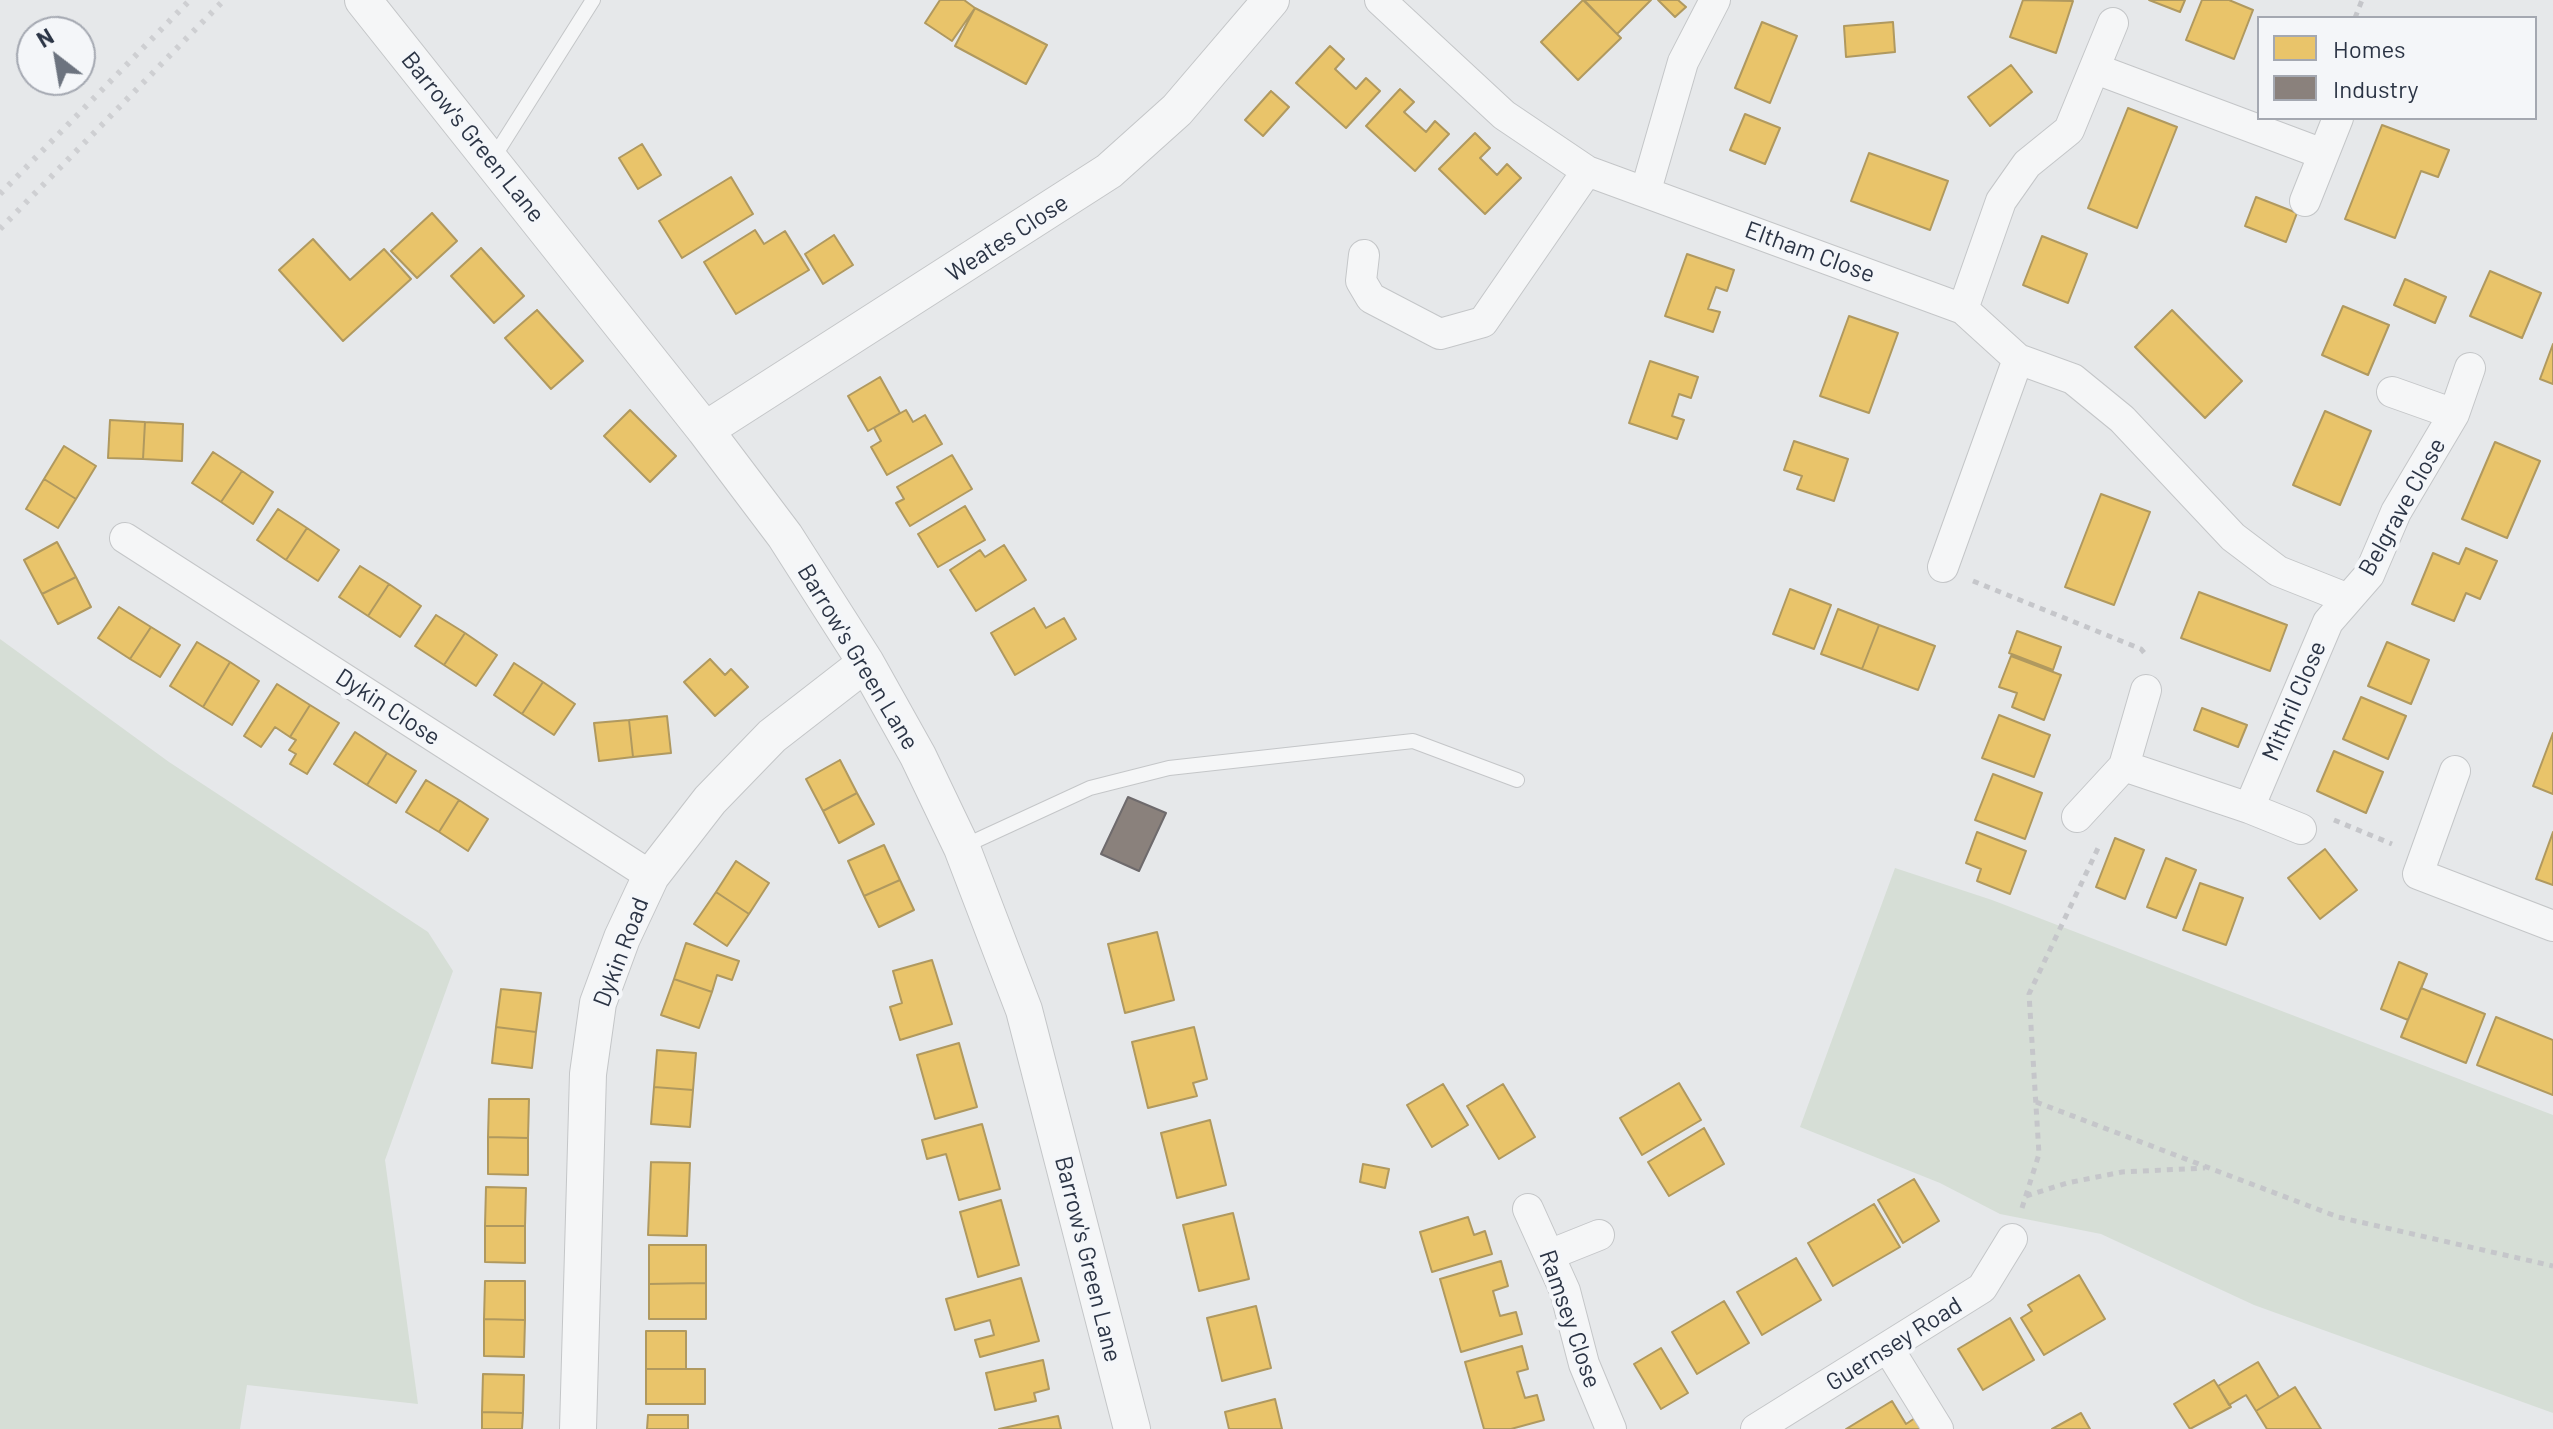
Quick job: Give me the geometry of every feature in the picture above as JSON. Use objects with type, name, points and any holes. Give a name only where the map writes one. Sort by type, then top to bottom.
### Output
[{"type":"street","name":"Barrow's Green Lane","points":[[363,0],[705,430],[785,536],[866,663],[918,756],[962,848],[1024,1010],[1132,1429]]},
{"type":"street","name":"Weates Close","points":[[705,430],[1109,171],[1177,110],[1271,0]]},
{"type":"street","name":"Eltham Close","points":[[1380,0],[1504,115],[1587,171],[1646,190],[1963,309],[2018,359],[2073,379],[2122,419],[2233,537],[2278,571],[2346,598]]},
{"type":"street","points":[[1646,190],[1683,62],[1715,0]]},
{"type":"street","points":[[1963,309],[2001,201],[2027,164],[2069,130],[2113,23]]},
{"type":"street","points":[[2096,69],[2323,154]]},
{"type":"street","points":[[2305,201],[2337,120]]},
{"type":"street","points":[[1364,255],[1361,281],[1371,298],[1440,334],[1483,322],[1587,171]]},
{"type":"street","points":[[1943,567],[2018,359]]},
{"type":"street","name":"Belgrave Close","points":[[2346,598],[2369,575],[2396,512],[2454,414],[2470,368]]},
{"type":"street","name":"Belgrave Close","points":[[2392,392],[2454,414]]},
{"type":"street","name":"Dykin Close","points":[[125,538],[651,876]]},
{"type":"street","name":"Mithril Close","points":[[2249,808],[2328,622],[2346,598]]},
{"type":"street","name":"Dykin Road","points":[[578,1429],[588,1074],[598,1003],[622,938],[651,876],[710,800],[772,736],[866,663]]},
{"type":"street","points":[[2077,817],[2124,766],[2146,690]]},
{"type":"street","points":[[2124,766],[2301,829]]},
{"type":"street","points":[[2455,771],[2418,874],[2553,926]]},
{"type":"street","name":"Ramsey Close","points":[[1528,1209],[1565,1291],[1584,1364],[1611,1429]]},
{"type":"street","points":[[1549,1255],[1599,1235]]},
{"type":"street","name":"Guernsey Road","points":[[1756,1429],[1982,1288],[2012,1239]]},
{"type":"street","points":[[1888,1348],[1938,1429]]},
{"type":"lane","points":[[492,161],[593,0]]},
{"type":"lane","points":[[962,848],[1090,788],[1169,768],[1413,741],[1517,780]]},
{"type":"path","points":[[1943,567],[2141,649],[2153,664],[2146,690]]},
{"type":"path","points":[[2301,829],[2308,810],[2425,857]]},
{"type":"path","points":[[2012,1239],[2039,1154],[2029,994],[2106,832],[2077,817]]},
{"type":"path","points":[[2036,1102],[2338,1217],[2553,1266]]},
{"type":"path","points":[[2025,1197],[2067,1183],[2122,1172],[2207,1167]]},
{"type":"shaded area","points":[[0,639],[169,762],[428,932],[453,971],[385,1160],[418,1404],[247,1385],[240,1429],[0,1429]]},
{"type":"shaded area","points":[[1895,868],[1992,900],[2553,1115],[2553,1413],[2254,1305],[2101,1234],[2000,1214],[1940,1183],[1800,1127]]},
{"type":"building: Homes","points":[[940,0],[964,0],[975,8],[952,41],[925,23]]},
{"type":"building: Homes","points":[[1583,0],[1621,38],[1578,80],[1541,42]]},
{"type":"building: Homes","points":[[1584,0],[1651,0],[1617,34]]},
{"type":"building: Homes","points":[[1658,0],[1678,0],[1686,7],[1675,17]]},
{"type":"building: Homes","points":[[2023,0],[2073,1],[2056,53],[2010,37]]},
{"type":"building: Homes","points":[[2149,0],[2185,0],[2180,12]]},
{"type":"building: Homes","points":[[2202,0],[2229,0],[2253,10],[2234,59],[2186,40]]},
{"type":"building: Homes","points":[[975,8],[1047,45],[1026,84],[955,46]]},
{"type":"building: Homes","points":[[1762,22],[1797,36],[1770,103],[1735,88]]},
{"type":"building: Homes","points":[[1893,22],[1895,52],[1846,57],[1844,26]]},
{"type":"building: Homes","points":[[1330,46],[1344,59],[1335,69],[1356,89],[1366,78],[1380,91],[1346,128],[1296,83]]},
{"type":"building: Homes","points":[[2011,65],[2032,92],[1990,126],[1968,97]]},
{"type":"building: Homes","points":[[1400,89],[1414,102],[1404,112],[1426,132],[1435,121],[1449,134],[1415,171],[1366,126]]},
{"type":"building: Homes","points":[[1271,91],[1289,107],[1263,136],[1245,120]]},
{"type":"building: Homes","points":[[2128,108],[2177,127],[2137,228],[2088,208]]},
{"type":"building: Homes","points":[[1745,114],[1780,128],[1765,164],[1730,150]]},
{"type":"building: Homes","points":[[2382,125],[2449,150],[2438,177],[2421,171],[2395,238],[2345,219]]},
{"type":"building: Homes","points":[[1475,133],[1490,148],[1480,158],[1497,175],[1507,164],[1521,178],[1485,214],[1439,169]]},
{"type":"building: Homes","points":[[642,144],[661,175],[638,189],[619,158]]},
{"type":"building: Homes","points":[[1869,153],[1948,181],[1930,230],[1851,201]]},
{"type":"building: Homes","points":[[731,177],[753,214],[682,258],[659,221]]},
{"type":"building: Homes","points":[[2256,197],[2297,213],[2286,242],[2245,226]]},
{"type":"building: Homes","points":[[432,213],[457,241],[417,278],[391,251]]},
{"type":"building: Homes","points":[[755,230],[764,244],[785,231],[809,270],[736,314],[704,262]]},
{"type":"building: Homes","points":[[834,235],[853,265],[823,284],[805,254]]},
{"type":"building: Homes","points":[[2042,236],[2087,254],[2068,303],[2023,285]]},
{"type":"building: Homes","points":[[313,239],[350,280],[384,249],[411,279],[343,341],[279,270]]},
{"type":"building: Homes","points":[[481,248],[524,296],[494,323],[451,276]]},
{"type":"building: Homes","points":[[1687,254],[1734,270],[1727,291],[1716,287],[1708,309],[1720,312],[1713,332],[1665,316]]},
{"type":"building: Homes","points":[[2490,271],[2541,293],[2522,338],[2470,316]]},
{"type":"building: Homes","points":[[2405,279],[2446,297],[2435,323],[2394,305]]},
{"type":"building: Homes","points":[[2343,306],[2389,325],[2368,375],[2322,355]]},
{"type":"building: Homes","points":[[537,310],[583,361],[551,389],[505,338]]},
{"type":"building: Homes","points":[[2172,310],[2242,381],[2205,418],[2135,347]]},
{"type":"building: Homes","points":[[1849,316],[1898,333],[1869,413],[1820,396]]},
{"type":"building: Homes","points":[[2553,344],[2553,384],[2540,379]]},
{"type":"building: Homes","points":[[1650,361],[1698,377],[1691,398],[1679,394],[1672,416],[1684,420],[1677,439],[1629,423]]},
{"type":"building: Homes","points":[[880,377],[900,413],[868,431],[848,396]]},
{"type":"building: Homes","points":[[630,410],[676,456],[650,482],[604,436]]},
{"type":"building: Homes","points":[[906,410],[913,422],[925,415],[942,444],[887,475],[871,447],[881,441],[874,428]]},
{"type":"building: Homes","points":[[2325,411],[2371,431],[2340,505],[2293,485]]},
{"type":"building: Homes","points":[[110,420],[145,422],[143,459],[108,458]]},
{"type":"building: Homes","points":[[145,422],[183,424],[182,461],[143,459]]},
{"type":"building: Homes","points":[[1794,441],[1848,459],[1834,501],[1797,489],[1802,476],[1784,470]]},
{"type":"building: Homes","points":[[2495,442],[2540,461],[2507,538],[2462,519]]},
{"type":"building: Homes","points":[[64,446],[96,466],[76,499],[44,479]]},
{"type":"building: Homes","points":[[213,452],[242,471],[221,502],[192,483]]},
{"type":"building: Homes","points":[[952,455],[972,489],[910,526],[896,503],[904,499],[897,487]]},
{"type":"building: Homes","points":[[242,471],[273,492],[253,524],[221,502]]},
{"type":"building: Homes","points":[[44,479],[76,499],[58,528],[26,509]]},
{"type":"building: Homes","points":[[2101,494],[2150,512],[2114,605],[2065,587]]},
{"type":"building: Homes","points":[[965,506],[985,540],[938,567],[918,534]]},
{"type":"building: Homes","points":[[278,509],[307,528],[286,560],[257,540]]},
{"type":"building: Homes","points":[[307,528],[339,550],[318,581],[286,560]]},
{"type":"building: Homes","points":[[57,542],[76,577],[42,594],[24,560]]},
{"type":"building: Homes","points":[[1004,545],[1026,580],[976,611],[950,570],[980,550],[985,557]]},
{"type":"building: Homes","points":[[2466,548],[2497,561],[2480,599],[2466,593],[2454,621],[2412,604],[2433,553],[2459,564]]},
{"type":"building: Homes","points":[[360,566],[389,584],[368,616],[339,597]]},
{"type":"building: Homes","points":[[76,577],[91,607],[58,624],[42,594]]},
{"type":"building: Homes","points":[[389,584],[421,606],[400,637],[368,616]]},
{"type":"building: Homes","points":[[1790,589],[1831,605],[1814,649],[1773,634]]},
{"type":"building: Homes","points":[[2199,592],[2287,625],[2270,671],[2181,638]]},
{"type":"building: Homes","points":[[119,607],[151,627],[130,659],[98,638]]},
{"type":"building: Homes","points":[[1034,608],[1046,628],[1064,618],[1076,639],[1015,675],[991,633]]},
{"type":"building: Homes","points":[[1838,609],[1879,625],[1862,669],[1821,654]]},
{"type":"building: Homes","points":[[436,615],[465,633],[444,665],[415,646]]},
{"type":"building: Homes","points":[[1879,625],[1935,646],[1918,690],[1862,669]]},
{"type":"building: Homes","points":[[151,627],[180,645],[160,677],[130,659]]},
{"type":"building: Homes","points":[[2017,631],[2061,647],[2053,670],[2009,653]]},
{"type":"building: Homes","points":[[465,633],[497,655],[476,686],[444,665]]},
{"type":"building: Homes","points":[[197,642],[230,662],[203,707],[170,686]]},
{"type":"building: Homes","points":[[2387,642],[2429,660],[2411,704],[2368,686]]},
{"type":"building: Homes","points":[[2011,656],[2061,675],[2044,720],[2012,707],[2017,693],[1999,687]]},
{"type":"building: Homes","points":[[710,659],[725,675],[731,669],[748,687],[715,716],[684,682]]},
{"type":"building: Homes","points":[[230,662],[259,681],[232,725],[203,707]]},
{"type":"building: Homes","points":[[514,663],[543,682],[522,714],[494,695]]},
{"type":"building: Homes","points":[[543,682],[575,704],[554,735],[522,714]]},
{"type":"building: Homes","points":[[277,684],[310,705],[290,737],[275,727],[261,747],[244,736]]},
{"type":"building: Homes","points":[[2361,697],[2406,716],[2388,759],[2343,739]]},
{"type":"building: Homes","points":[[310,705],[339,723],[307,774],[290,764],[296,754],[289,750],[296,740],[290,737]]},
{"type":"building: Homes","points":[[2202,708],[2247,725],[2238,747],[2194,730]]},
{"type":"building: Homes","points":[[1999,715],[2050,735],[2034,777],[1982,758]]},
{"type":"building: Homes","points":[[667,716],[671,753],[633,757],[629,720]]},
{"type":"building: Homes","points":[[629,720],[633,757],[599,761],[594,723]]},
{"type":"building: Homes","points":[[355,732],[387,753],[367,785],[334,764]]},
{"type":"building: Homes","points":[[2553,733],[2553,794],[2533,786]]},
{"type":"building: Homes","points":[[2334,751],[2383,772],[2366,813],[2317,791]]},
{"type":"building: Homes","points":[[387,753],[416,771],[396,803],[367,785]]},
{"type":"building: Homes","points":[[840,760],[857,793],[823,811],[806,779]]},
{"type":"building: Homes","points":[[1993,774],[2042,793],[2025,839],[1975,820]]},
{"type":"building: Homes","points":[[426,780],[459,800],[439,832],[406,812]]},
{"type":"building: Homes","points":[[857,793],[874,824],[839,843],[823,811]]},
{"type":"building: Homes","points":[[459,800],[488,819],[468,851],[439,832]]},
{"type":"building: Homes","points":[[1977,832],[2026,851],[2010,894],[1977,881],[1981,869],[1966,863]]},
{"type":"building: Homes","points":[[2553,832],[2553,885],[2536,879]]},
{"type":"building: Homes","points":[[2115,838],[2144,850],[2125,899],[2096,887]]},
{"type":"building: Homes","points":[[884,845],[900,880],[864,896],[848,861]]},
{"type":"building: Homes","points":[[2325,849],[2357,890],[2320,919],[2288,878]]},
{"type":"building: Homes","points":[[2166,858],[2196,870],[2176,918],[2147,907]]},
{"type":"building: Homes","points":[[736,861],[769,883],[749,914],[716,892]]},
{"type":"building: Homes","points":[[900,880],[914,910],[879,927],[864,896]]},
{"type":"building: Homes","points":[[2200,883],[2243,898],[2226,945],[2183,930]]},
{"type":"building: Homes","points":[[716,892],[749,914],[727,946],[694,924]]},
{"type":"building: Homes","points":[[1157,932],[1174,1000],[1125,1013],[1108,944]]},
{"type":"building: Homes","points":[[686,943],[739,961],[732,980],[717,975],[712,992],[674,979]]},
{"type":"building: Homes","points":[[932,960],[952,1024],[900,1040],[890,1007],[902,1003],[893,971]]},
{"type":"building: Homes","points":[[2399,962],[2427,974],[2408,1020],[2381,1009]]},
{"type":"building: Homes","points":[[674,979],[712,992],[699,1028],[661,1015]]},
{"type":"building: Homes","points":[[2421,988],[2485,1014],[2466,1063],[2401,1037]]},
{"type":"building: Homes","points":[[501,989],[541,993],[536,1032],[496,1027]]},
{"type":"building: Homes","points":[[2496,1017],[2553,1040],[2553,1095],[2477,1065]]},
{"type":"building: Homes","points":[[496,1027],[536,1032],[532,1068],[492,1063]]},
{"type":"building: Homes","points":[[1194,1027],[1207,1079],[1193,1083],[1197,1096],[1148,1108],[1132,1042]]},
{"type":"building: Homes","points":[[959,1043],[977,1107],[935,1119],[917,1055]]},
{"type":"building: Homes","points":[[657,1050],[696,1053],[693,1090],[654,1087]]},
{"type":"building: Homes","points":[[1679,1083],[1701,1120],[1642,1155],[1620,1118]]},
{"type":"building: Homes","points":[[1443,1084],[1468,1125],[1432,1147],[1407,1105]]},
{"type":"building: Homes","points":[[1503,1084],[1535,1137],[1499,1159],[1467,1106]]},
{"type":"building: Homes","points":[[654,1087],[693,1090],[690,1127],[651,1124]]},
{"type":"building: Homes","points":[[489,1099],[529,1099],[528,1138],[488,1137]]},
{"type":"building: Homes","points":[[1210,1120],[1226,1185],[1177,1198],[1161,1133]]},
{"type":"building: Homes","points":[[982,1124],[1000,1189],[959,1200],[946,1154],[927,1159],[922,1140]]},
{"type":"building: Homes","points":[[1704,1128],[1724,1164],[1669,1196],[1648,1162]]},
{"type":"building: Homes","points":[[488,1137],[528,1138],[528,1175],[488,1174]]},
{"type":"building: Homes","points":[[651,1162],[690,1163],[687,1236],[648,1235]]},
{"type":"building: Homes","points":[[1363,1164],[1389,1169],[1385,1188],[1360,1182]]},
{"type":"building: Homes","points":[[1914,1179],[1939,1221],[1903,1243],[1878,1200]]},
{"type":"building: Homes","points":[[486,1187],[526,1188],[525,1226],[485,1226]]},
{"type":"building: Homes","points":[[1001,1200],[1019,1265],[978,1277],[960,1212]]},
{"type":"building: Homes","points":[[1874,1204],[1900,1247],[1833,1286],[1808,1243]]},
{"type":"building: Homes","points":[[1233,1213],[1249,1279],[1199,1291],[1183,1225]]},
{"type":"building: Homes","points":[[1468,1217],[1474,1235],[1485,1231],[1492,1254],[1432,1272],[1420,1232]]},
{"type":"building: Homes","points":[[485,1226],[525,1226],[525,1263],[485,1262]]},
{"type":"building: Homes","points":[[649,1245],[706,1245],[706,1283],[649,1284]]},
{"type":"building: Homes","points":[[1796,1258],[1821,1300],[1762,1335],[1737,1292]]},
{"type":"building: Homes","points":[[1501,1261],[1508,1286],[1493,1291],[1500,1316],[1516,1312],[1522,1334],[1461,1352],[1440,1279]]},
{"type":"building: Homes","points":[[2079,1275],[2105,1319],[2044,1355],[2021,1318],[2032,1311],[2028,1305]]},
{"type":"building: Homes","points":[[1021,1278],[1039,1341],[980,1357],[975,1340],[994,1335],[990,1320],[955,1330],[946,1299]]},
{"type":"building: Homes","points":[[485,1281],[525,1281],[525,1320],[484,1319]]},
{"type":"building: Homes","points":[[706,1283],[706,1319],[649,1319],[649,1284]]},
{"type":"building: Homes","points":[[1724,1301],[1749,1343],[1697,1374],[1672,1332]]},
{"type":"building: Homes","points":[[1256,1306],[1271,1368],[1222,1381],[1207,1318]]},
{"type":"building: Homes","points":[[2010,1318],[2034,1360],[1983,1390],[1958,1349]]},
{"type":"building: Homes","points":[[484,1319],[525,1320],[524,1357],[484,1356]]},
{"type":"building: Homes","points":[[646,1331],[686,1331],[686,1369],[646,1369]]},
{"type":"building: Homes","points":[[1522,1346],[1528,1369],[1517,1372],[1525,1398],[1537,1395],[1544,1420],[1511,1429],[1484,1429],[1465,1362]]},
{"type":"building: Homes","points":[[1661,1348],[1688,1393],[1661,1409],[1634,1364]]},
{"type":"building: Homes","points":[[1043,1360],[1049,1389],[1034,1393],[1036,1401],[995,1410],[986,1373]]},
{"type":"building: Homes","points":[[2258,1362],[2279,1397],[2256,1411],[2246,1395],[2229,1405],[2218,1386]]},
{"type":"building: Homes","points":[[646,1369],[705,1369],[705,1404],[646,1404]]},
{"type":"building: Homes","points":[[483,1374],[524,1375],[523,1413],[482,1412]]},
{"type":"building: Homes","points":[[2214,1380],[2231,1407],[2190,1429],[2174,1404]]},
{"type":"building: Homes","points":[[2295,1387],[2321,1429],[2267,1429],[2256,1411]]},
{"type":"building: Homes","points":[[1275,1399],[1282,1429],[1229,1429],[1225,1412]]},
{"type":"building: Homes","points":[[1892,1401],[1906,1424],[1918,1416],[1926,1429],[1846,1429]]},
{"type":"building: Homes","points":[[482,1412],[523,1413],[522,1429],[482,1429]]},
{"type":"building: Homes","points":[[2081,1413],[2090,1429],[2052,1429]]},
{"type":"building: Homes","points":[[648,1415],[688,1415],[688,1429],[647,1429]]},
{"type":"building: Homes","points":[[1058,1416],[1061,1429],[999,1429]]},
{"type":"building: Industry","points":[[1128,797],[1166,813],[1139,871],[1101,854]]},
{"type":"railway","points":[[0,194],[190,0]]},
{"type":"railway","points":[[0,229],[224,0]]}]
